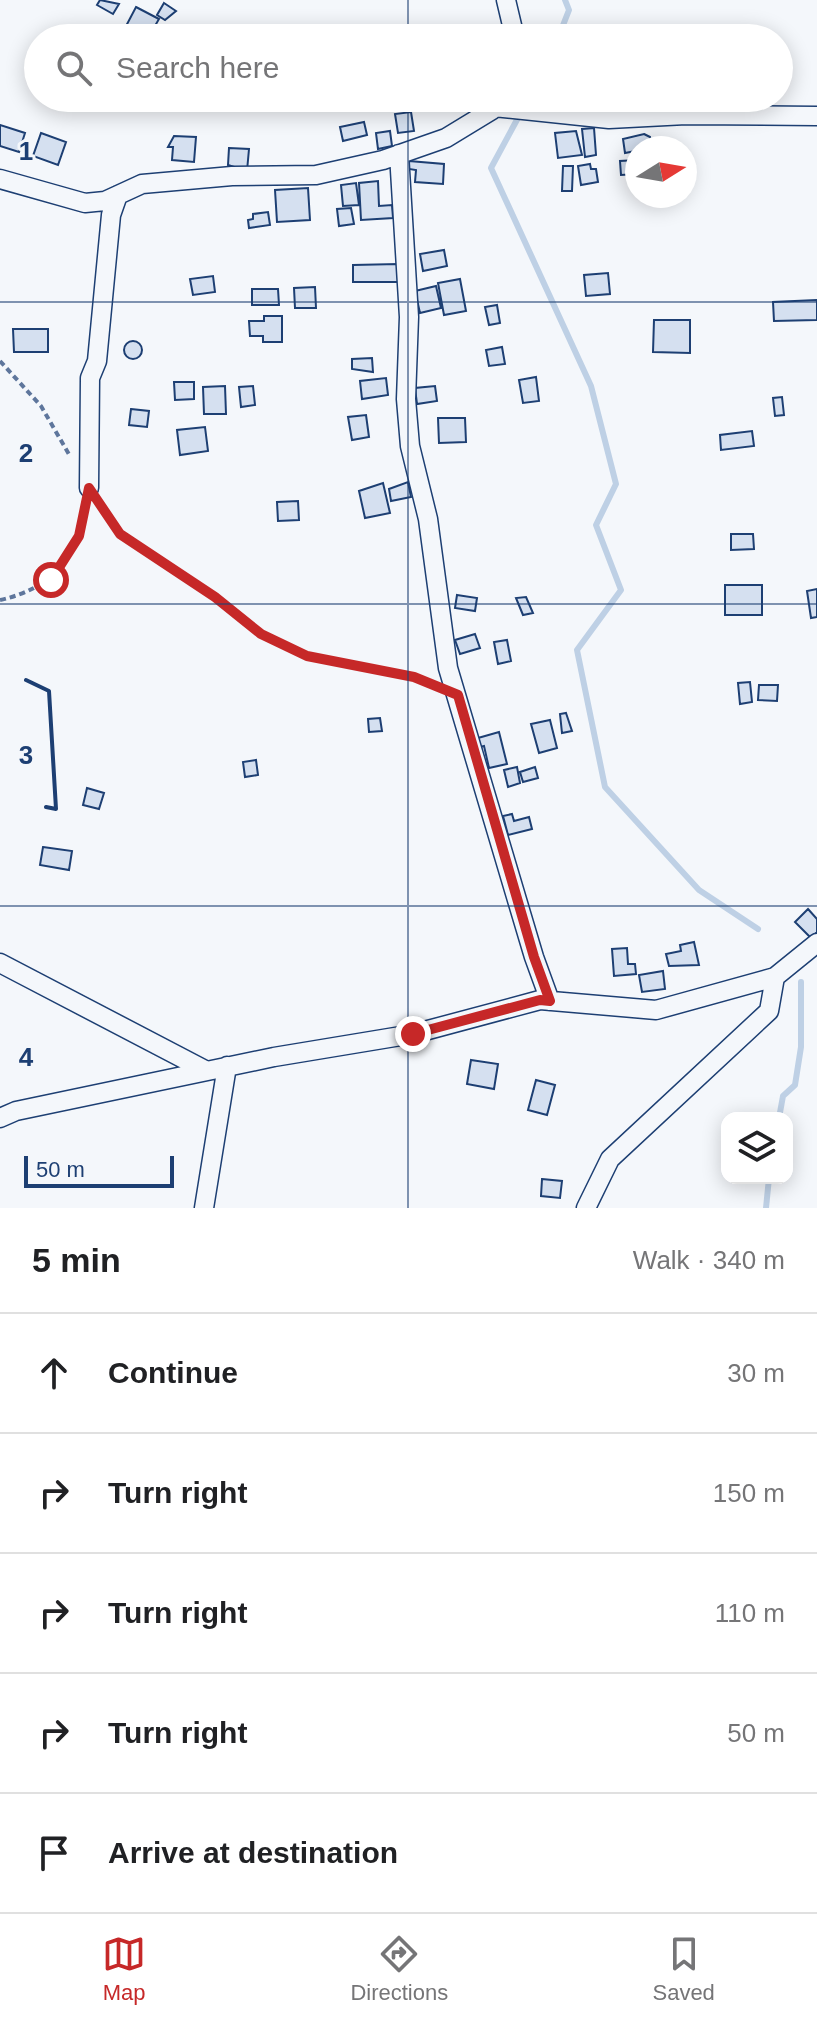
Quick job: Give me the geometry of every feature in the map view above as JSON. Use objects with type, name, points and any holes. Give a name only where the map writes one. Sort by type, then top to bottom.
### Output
[{"type":"street","points":[[506,0],[512,24]]},
{"type":"street","points":[[0,179],[85,203],[105,201],[142,184],[232,176],[316,175],[399,154],[446,138],[484,112]]},
{"type":"street","points":[[560,112],[609,119],[686,115],[817,116]]},
{"type":"street","points":[[399,154],[409,317],[406,399],[410,446],[428,519],[448,668],[534,957],[550,1001]]},
{"type":"street","points":[[89,488],[90,378],[97,361],[111,215],[118,195]]},
{"type":"street","points":[[0,1118],[16,1111],[205,1070],[413,1034],[540,1000],[656,1010],[775,977],[817,943]]},
{"type":"street","points":[[0,963],[205,1070]]},
{"type":"street","points":[[586,1208],[610,1159],[769,1011],[775,977]]},
{"type":"street","points":[[204,1208],[227,1066]]},
{"type":"path","points":[[0,361],[41,406],[120,534],[215,597],[261,634],[307,656],[414,677],[458,695]]},
{"type":"path","points":[[0,600],[51,580],[79,536],[89,488]]},
{"type":"building","points":[[100,0],[119,4],[113,14],[97,5]]},
{"type":"building","points":[[164,3],[176,11],[165,20],[157,15]]},
{"type":"building","points":[[136,7],[159,19],[156,24],[127,24]]},
{"type":"building","points":[[411,112],[414,131],[398,133],[395,114]]},
{"type":"building","points":[[364,122],[367,135],[343,141],[340,127]]},
{"type":"building","points":[[0,125],[25,133],[19,152],[0,146]]},
{"type":"building","points":[[594,128],[596,155],[585,157],[582,129]]},
{"type":"building","points":[[390,131],[392,146],[378,149],[376,133]]},
{"type":"building","points":[[576,131],[582,155],[558,158],[555,133]]},
{"type":"building","points":[[41,133],[66,142],[58,165],[33,156]]},
{"type":"building","points":[[174,136],[196,137],[194,162],[172,160],[173,147],[168,147]]},
{"type":"building","points":[[229,148],[249,149],[247,171],[228,165]]},
{"type":"building","points":[[409,161],[444,164],[443,184],[415,182],[416,170],[409,169]]},
{"type":"building","points":[[620,161],[625,161],[625,175],[621,175]]},
{"type":"building","points":[[590,164],[591,169],[596,169],[598,182],[581,185],[578,166]]},
{"type":"building","points":[[563,166],[573,166],[572,191],[562,191]]},
{"type":"building","points":[[378,181],[379,206],[392,205],[393,218],[361,220],[359,183]]},
{"type":"building","points":[[356,183],[359,205],[343,206],[341,185]]},
{"type":"building","points":[[308,188],[310,220],[277,222],[275,190]]},
{"type":"building","points":[[351,208],[354,224],[339,226],[337,209]]},
{"type":"building","points":[[268,212],[270,225],[249,228],[248,220],[253,219],[253,214]]},
{"type":"building","points":[[444,250],[447,266],[423,271],[420,254]]},
{"type":"building","points":[[398,264],[398,282],[353,282],[353,265]]},
{"type":"building","points":[[608,273],[610,294],[586,296],[584,275]]},
{"type":"building","points":[[213,276],[215,292],[193,295],[190,279]]},
{"type":"building","points":[[460,279],[466,311],[444,315],[438,283]]},
{"type":"building","points":[[436,286],[441,308],[420,313],[415,291]]},
{"type":"building","points":[[315,287],[316,308],[295,308],[294,288]]},
{"type":"building","points":[[252,289],[278,289],[279,305],[252,305]]},
{"type":"building","points":[[817,300],[817,320],[774,321],[773,302]]},
{"type":"building","points":[[497,305],[500,323],[489,325],[485,307]]},
{"type":"building","points":[[264,316],[282,316],[282,342],[263,342],[263,336],[250,336],[249,321],[264,321]]},
{"type":"building","points":[[654,320],[690,320],[690,353],[653,352]]},
{"type":"building","points":[[13,329],[48,329],[48,352],[14,352]]},
{"type":"building","points":[[129,341],[137,341],[142,350],[140,357],[129,359],[124,354],[124,346]]},
{"type":"building","points":[[502,347],[505,364],[489,366],[486,350]]},
{"type":"building","points":[[372,358],[373,372],[352,369],[352,359]]},
{"type":"building","points":[[536,377],[539,401],[523,403],[519,380]]},
{"type":"building","points":[[386,378],[388,395],[362,399],[360,381]]},
{"type":"building","points":[[174,382],[194,382],[194,399],[175,400]]},
{"type":"building","points":[[225,386],[226,414],[204,414],[203,387]]},
{"type":"building","points":[[253,386],[255,405],[241,407],[239,387]]},
{"type":"building","points":[[435,386],[437,401],[417,404],[415,388]]},
{"type":"building","points":[[782,397],[784,415],[775,416],[773,398]]},
{"type":"building","points":[[131,409],[149,411],[147,427],[129,425]]},
{"type":"building","points":[[366,415],[369,437],[352,440],[348,417]]},
{"type":"building","points":[[438,418],[465,418],[466,442],[439,443]]},
{"type":"building","points":[[205,427],[208,451],[180,455],[177,430]]},
{"type":"building","points":[[752,431],[754,446],[721,450],[720,435]]},
{"type":"building","points":[[408,482],[411,497],[391,501],[389,489]]},
{"type":"building","points":[[383,483],[390,513],[365,518],[359,491]]},
{"type":"building","points":[[298,501],[299,520],[278,521],[277,502]]},
{"type":"building","points":[[731,534],[753,534],[754,549],[731,550]]},
{"type":"building","points":[[725,585],[762,585],[762,615],[725,615]]},
{"type":"building","points":[[817,589],[817,617],[811,618],[807,591]]},
{"type":"building","points":[[457,595],[477,598],[475,611],[455,608]]},
{"type":"building","points":[[526,597],[533,613],[523,615],[516,598]]},
{"type":"building","points":[[475,634],[480,648],[460,654],[455,640]]},
{"type":"building","points":[[507,640],[511,661],[498,664],[494,642]]},
{"type":"building","points":[[750,682],[752,702],[740,704],[738,683]]},
{"type":"building","points":[[759,685],[778,685],[777,701],[758,700]]},
{"type":"building","points":[[566,713],[572,731],[562,733],[560,714]]},
{"type":"building","points":[[380,718],[382,731],[369,732],[368,719]]},
{"type":"building","points":[[550,720],[557,748],[539,753],[531,724]]},
{"type":"building","points":[[499,732],[507,764],[489,768],[484,746],[480,747],[478,738]]},
{"type":"building","points":[[256,760],[258,775],[245,777],[243,762]]},
{"type":"building","points":[[517,767],[520,783],[508,787],[504,770]]},
{"type":"building","points":[[535,767],[538,778],[523,782],[520,772]]},
{"type":"building","points":[[87,788],[104,793],[99,809],[83,805]]},
{"type":"building","points":[[512,814],[514,821],[529,817],[532,829],[508,835],[503,816]]},
{"type":"building","points":[[43,847],[72,851],[69,870],[40,865]]},
{"type":"building","points":[[808,909],[817,919],[817,932],[811,938],[795,922]]},
{"type":"building","points":[[694,942],[699,965],[669,966],[666,954],[681,951],[680,945]]},
{"type":"building","points":[[627,948],[628,964],[635,964],[636,974],[614,976],[612,949]]},
{"type":"building","points":[[663,971],[665,989],[642,992],[639,975]]},
{"type":"building","points":[[471,1060],[498,1064],[494,1089],[467,1084]]},
{"type":"building","points":[[536,1080],[555,1085],[547,1115],[528,1110]]},
{"type":"building","points":[[542,1179],[562,1181],[560,1198],[541,1196]]},
{"type":"waterway","points":[[564,24],[569,10],[565,0]]},
{"type":"waterway","points":[[519,116],[491,168],[591,386],[616,484],[596,525],[621,590],[577,650],[605,787],[699,890],[758,929]]},
{"type":"waterway","points":[[780,1112],[783,1096],[795,1085],[801,1047],[801,982]]},
{"type":"waterway","points":[[766,1208],[768,1184]]},
{"type":"wall","points":[[26,680],[49,691],[56,809],[46,807]]},
{"type":"route","points":[[51,580],[79,536],[89,488],[120,534],[215,597],[261,634],[307,656],[414,677],[458,695],[534,957],[550,1001],[540,1000],[413,1034]]}]
